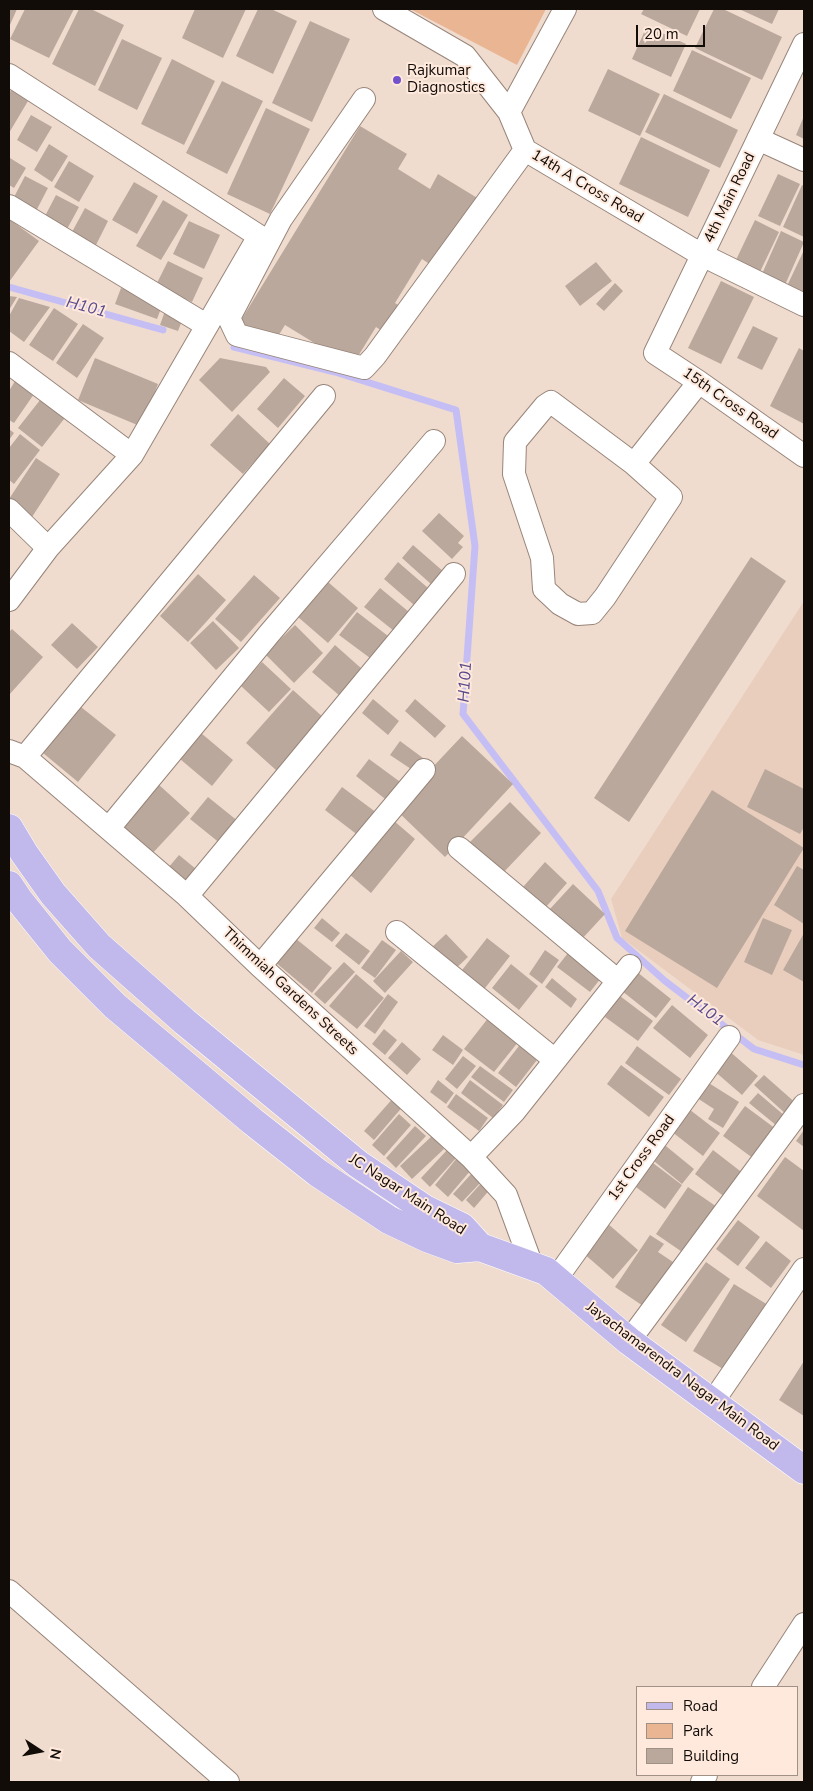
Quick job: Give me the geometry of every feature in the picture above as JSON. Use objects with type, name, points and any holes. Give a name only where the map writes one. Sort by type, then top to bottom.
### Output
[{"type":"main road","name":"JC Nagar Main Road","points":[[9,828],[53,894],[99,946],[184,1022],[358,1164],[425,1209],[462,1227],[480,1247]]},
{"type":"main road","name":"JC Nagar Main Road","points":[[9,885],[18,900],[60,951],[115,1006],[252,1121],[318,1173],[389,1220],[427,1238],[456,1249],[480,1247]]},
{"type":"main road","name":"Jayachamarendra Nagar Main Road","points":[[480,1247],[544,1273],[629,1341],[804,1470]]},
{"type":"street","name":"14th A Cross Road","points":[[384,9],[465,56],[509,112],[525,150],[702,255],[804,305]]},
{"type":"street","points":[[509,112],[565,9]]},
{"type":"street","name":"4th Main Road","points":[[655,353],[804,44]]},
{"type":"street","points":[[9,75],[259,236],[132,455],[48,548],[9,600]]},
{"type":"street","points":[[364,99],[281,219],[229,318],[237,335],[364,368],[525,150]]},
{"type":"street","points":[[758,139],[804,160]]},
{"type":"street","points":[[9,206],[206,325]]},
{"type":"street","name":"15th Cross Road","points":[[655,353],[804,456]]},
{"type":"street","points":[[9,363],[132,455]]},
{"type":"street","points":[[634,464],[699,382]]},
{"type":"street","points":[[17,754],[324,396]]},
{"type":"street","points":[[551,402],[634,464],[671,497],[605,597],[592,613],[578,614],[560,604],[544,589],[542,558],[514,474],[515,442],[545,406],[551,402]]},
{"type":"street","points":[[109,828],[269,634],[434,441]]},
{"type":"street","points":[[9,510],[48,548]]},
{"type":"street","points":[[187,896],[454,574]]},
{"type":"street","name":"Thimmiah Gardens Streets","points":[[17,754],[109,828],[187,896],[260,966],[471,1157],[506,1195],[544,1273]]},
{"type":"street","points":[[260,966],[424,770]]},
{"type":"street","points":[[459,848],[624,973],[514,1112],[471,1157]]},
{"type":"street","points":[[397,932],[555,1060]]},
{"type":"street","name":"1st Cross Road","points":[[544,1273],[729,1037]]},
{"type":"street","points":[[629,1341],[804,1105]]},
{"type":"street","points":[[712,1403],[804,1269]]},
{"type":"street","points":[[9,1591],[228,1782]]},
{"type":"street","points":[[764,1686],[804,1624]]},
{"type":"shaded area","points":[[804,601],[804,1055],[758,1040],[622,938],[611,899]]},
{"type":"green space","points":[[410,9],[546,9],[517,65]]},
{"type":"building","points":[[9,9],[17,9],[9,27]]},
{"type":"building","points":[[25,9],[74,9],[49,58],[10,39]]},
{"type":"building","points":[[79,9],[91,9],[124,25],[95,86],[52,64]]},
{"type":"building","points":[[195,9],[246,9],[223,58],[182,38]]},
{"type":"building","points":[[258,9],[271,9],[297,21],[273,74],[236,56]]},
{"type":"building","points":[[644,9],[700,9],[687,36],[641,14]]},
{"type":"building","points":[[714,9],[723,9],[782,37],[762,80],[695,48]]},
{"type":"building","points":[[739,9],[779,9],[772,24]]},
{"type":"building","points":[[310,21],[350,39],[312,122],[272,103]]},
{"type":"building","points":[[647,26],[686,44],[671,77],[632,59]]},
{"type":"building","points":[[122,39],[162,58],[137,110],[98,90]]},
{"type":"building","points":[[692,50],[751,78],[731,119],[673,91]]},
{"type":"building","points":[[172,59],[215,81],[184,145],[141,124]]},
{"type":"building","points":[[608,69],[660,94],[640,136],[588,111]]},
{"type":"building","points":[[222,81],[263,101],[227,174],[186,153]]},
{"type":"building","points":[[11,90],[28,101],[9,133],[9,94]]},
{"type":"building","points":[[664,94],[738,130],[720,168],[645,132]]},
{"type":"building","points":[[266,108],[310,129],[270,214],[227,194]]},
{"type":"building","points":[[31,115],[52,127],[37,152],[17,140]]},
{"type":"building","points":[[804,116],[804,139],[796,135]]},
{"type":"building","points":[[360,126],[407,154],[398,169],[430,189],[438,174],[479,199],[437,269],[422,259],[395,303],[404,309],[388,335],[376,327],[352,366],[285,325],[272,346],[238,325]]},
{"type":"building","points":[[641,137],[710,170],[688,217],[619,184]]},
{"type":"building","points":[[49,144],[68,156],[52,182],[34,170]]},
{"type":"building","points":[[10,158],[26,168],[14,188],[9,185]]},
{"type":"building","points":[[69,161],[94,176],[79,202],[54,187]]},
{"type":"building","points":[[778,174],[800,184],[780,226],[758,216]]},
{"type":"building","points":[[25,176],[48,188],[35,213],[12,201]]},
{"type":"building","points":[[134,182],[158,196],[137,234],[112,220]]},
{"type":"building","points":[[802,185],[804,186],[804,237],[783,227]]},
{"type":"building","points":[[56,195],[79,207],[66,231],[44,218]]},
{"type":"building","points":[[163,200],[188,215],[161,260],[136,246]]},
{"type":"building","points":[[85,208],[108,221],[96,245],[72,232]]},
{"type":"building","points":[[9,219],[39,241],[9,282]]},
{"type":"building","points":[[755,220],[779,232],[759,274],[735,262]]},
{"type":"building","points":[[189,221],[220,235],[204,269],[173,254]]},
{"type":"building","points":[[781,231],[804,242],[785,285],[762,274]]},
{"type":"building","points":[[804,250],[804,295],[787,286]]},
{"type":"building","points":[[168,261],[203,278],[192,302],[156,285]]},
{"type":"building","points":[[596,262],[612,281],[580,306],[565,286]]},
{"type":"building","points":[[721,281],[754,297],[721,364],[688,348]]},
{"type":"building","points":[[615,283],[623,291],[604,311],[596,304]]},
{"type":"building","points":[[121,288],[163,303],[157,319],[115,304]]},
{"type":"building","points":[[9,296],[17,297],[9,310]]},
{"type":"building","points":[[19,298],[50,307],[24,342],[9,331],[9,316]]},
{"type":"building","points":[[54,308],[78,324],[53,361],[29,345]]},
{"type":"building","points":[[165,311],[183,318],[178,331],[160,325]]},
{"type":"building","points":[[83,324],[104,338],[77,378],[56,363]]},
{"type":"building","points":[[753,326],[778,338],[762,370],[737,358]]},
{"type":"building","points":[[799,348],[804,351],[804,424],[770,406]]},
{"type":"building","points":[[95,358],[158,384],[142,427],[78,400]]},
{"type":"building","points":[[220,358],[266,367],[270,372],[232,412],[199,380]]},
{"type":"building","points":[[284,378],[305,396],[278,428],[257,409]]},
{"type":"building","points":[[15,381],[34,394],[14,423],[9,420],[9,391]]},
{"type":"building","points":[[44,395],[68,414],[42,447],[18,428]]},
{"type":"building","points":[[238,414],[270,444],[243,474],[210,445]]},
{"type":"building","points":[[9,429],[14,433],[9,440]]},
{"type":"building","points":[[20,434],[40,450],[14,484],[9,480],[9,448]]},
{"type":"building","points":[[36,458],[60,474],[32,517],[9,501],[9,499]]},
{"type":"building","points":[[439,513],[464,536],[458,543],[463,547],[452,559],[422,531]]},
{"type":"building","points":[[413,545],[444,572],[432,585],[402,558]]},
{"type":"building","points":[[751,557],[786,581],[629,822],[594,798]]},
{"type":"building","points":[[398,562],[428,588],[414,605],[384,579]]},
{"type":"building","points":[[198,574],[226,600],[188,642],[160,616]]},
{"type":"building","points":[[254,575],[280,598],[241,642],[215,619]]},
{"type":"building","points":[[328,582],[358,608],[328,643],[298,617]]},
{"type":"building","points":[[380,588],[409,612],[394,631],[364,607]]},
{"type":"building","points":[[357,612],[388,636],[370,658],[339,635]]},
{"type":"building","points":[[213,621],[239,648],[216,670],[190,643]]},
{"type":"building","points":[[72,623],[98,647],[77,669],[51,645]]},
{"type":"building","points":[[295,625],[323,653],[294,683],[265,654]]},
{"type":"building","points":[[12,629],[43,657],[9,695],[9,632]]},
{"type":"building","points":[[335,645],[362,669],[340,696],[312,672]]},
{"type":"building","points":[[262,662],[291,689],[269,712],[241,686]]},
{"type":"building","points":[[293,690],[324,718],[277,771],[246,743]]},
{"type":"building","points":[[373,699],[399,721],[388,735],[362,713]]},
{"type":"building","points":[[415,699],[446,726],[435,738],[405,711]]},
{"type":"building","points":[[81,707],[116,735],[78,782],[43,753]]},
{"type":"building","points":[[201,733],[233,760],[212,786],[180,759]]},
{"type":"building","points":[[462,736],[513,784],[445,857],[394,808]]},
{"type":"building","points":[[400,741],[423,758],[414,771],[390,755]]},
{"type":"building","points":[[369,759],[403,784],[389,802],[356,776]]},
{"type":"building","points":[[765,769],[804,789],[804,827],[800,834],[747,807]]},
{"type":"building","points":[[158,784],[190,813],[150,856],[119,827]]},
{"type":"building","points":[[342,787],[377,813],[359,836],[325,810]]},
{"type":"building","points":[[712,790],[804,848],[717,988],[625,931]]},
{"type":"building","points":[[208,797],[239,822],[221,844],[190,819]]},
{"type":"building","points":[[510,802],[541,833],[501,875],[469,843]]},
{"type":"building","points":[[393,820],[415,839],[371,893],[349,874]]},
{"type":"building","points":[[179,855],[196,869],[185,882],[168,868]]},
{"type":"building","points":[[545,862],[567,883],[546,907],[523,887]]},
{"type":"building","points":[[797,866],[804,870],[804,924],[774,905]]},
{"type":"building","points":[[573,884],[605,914],[581,940],[549,910]]},
{"type":"building","points":[[322,918],[340,933],[332,942],[314,928]]},
{"type":"building","points":[[763,918],[792,930],[772,975],[744,962]]},
{"type":"building","points":[[346,933],[370,951],[359,965],[335,946]]},
{"type":"building","points":[[804,933],[804,982],[783,970]]},
{"type":"building","points":[[446,934],[468,957],[452,972],[430,949]]},
{"type":"building","points":[[295,938],[332,968],[312,993],[275,962]]},
{"type":"building","points":[[487,938],[510,956],[482,992],[459,974]]},
{"type":"building","points":[[382,940],[396,950],[375,978],[361,968]]},
{"type":"building","points":[[545,950],[559,960],[542,984],[529,974]]},
{"type":"building","points":[[401,951],[413,962],[385,993],[373,981]]},
{"type":"building","points":[[568,953],[601,978],[590,992],[557,967]]},
{"type":"building","points":[[344,962],[355,972],[325,1004],[314,994]]},
{"type":"building","points":[[511,964],[538,986],[519,1010],[492,988]]},
{"type":"building","points":[[637,972],[671,999],[656,1018],[622,991]]},
{"type":"building","points":[[356,974],[384,998],[357,1029],[329,1006]]},
{"type":"building","points":[[552,978],[577,999],[571,1008],[545,987]]},
{"type":"building","points":[[388,994],[398,1002],[375,1034],[364,1026]]},
{"type":"building","points":[[620,996],[653,1021],[638,1041],[605,1017]]},
{"type":"building","points":[[672,1005],[708,1035],[690,1058],[653,1028]]},
{"type":"building","points":[[489,1017],[519,1041],[494,1072],[464,1049]]},
{"type":"building","points":[[384,1029],[397,1040],[385,1055],[372,1044]]},
{"type":"building","points":[[443,1035],[463,1050],[453,1065],[432,1050]]},
{"type":"building","points":[[402,1042],[421,1059],[407,1075],[388,1058]]},
{"type":"building","points":[[522,1042],[540,1056],[516,1087],[498,1073]]},
{"type":"building","points":[[637,1046],[681,1079],[669,1095],[625,1063]]},
{"type":"building","points":[[728,1050],[758,1076],[742,1095],[712,1069]]},
{"type":"building","points":[[463,1056],[476,1066],[457,1089],[445,1079]]},
{"type":"building","points":[[621,1065],[664,1097],[649,1117],[607,1084]]},
{"type":"building","points":[[480,1066],[513,1090],[504,1102],[471,1077]]},
{"type":"building","points":[[764,1075],[798,1105],[788,1116],[754,1085]]},
{"type":"building","points":[[438,1080],[454,1093],[446,1104],[430,1092]]},
{"type":"building","points":[[470,1080],[503,1105],[493,1118],[461,1093]]},
{"type":"building","points":[[704,1080],[739,1102],[723,1128],[708,1119],[714,1109],[694,1096]]},
{"type":"building","points":[[758,1093],[785,1116],[777,1126],[749,1103]]},
{"type":"building","points":[[456,1094],[488,1118],[479,1131],[447,1107]]},
{"type":"building","points":[[395,1096],[405,1104],[374,1140],[364,1131]]},
{"type":"building","points":[[685,1106],[720,1133],[703,1156],[667,1128]]},
{"type":"building","points":[[745,1106],[776,1129],[754,1159],[723,1136]]},
{"type":"building","points":[[399,1114],[411,1125],[384,1156],[372,1145]]},
{"type":"building","points":[[415,1126],[426,1136],[396,1168],[386,1158]]},
{"type":"building","points":[[804,1130],[804,1147],[796,1141]]},
{"type":"building","points":[[432,1136],[444,1149],[412,1179],[400,1166]]},
{"type":"building","points":[[661,1142],[694,1169],[682,1184],[649,1157]]},
{"type":"building","points":[[448,1149],[457,1157],[430,1187],[421,1178]]},
{"type":"building","points":[[713,1150],[744,1174],[726,1198],[695,1174]]},
{"type":"building","points":[[785,1157],[804,1171],[804,1231],[757,1196]]},
{"type":"building","points":[[457,1158],[471,1170],[448,1197],[435,1185]]},
{"type":"building","points":[[649,1160],[682,1185],[665,1209],[632,1184]]},
{"type":"building","points":[[472,1173],[481,1182],[462,1202],[453,1194]]},
{"type":"building","points":[[484,1180],[492,1187],[474,1208],[466,1200]]},
{"type":"building","points":[[688,1187],[720,1209],[688,1256],[656,1234]]},
{"type":"building","points":[[738,1220],[760,1237],[738,1266],[716,1249]]},
{"type":"building","points":[[607,1223],[638,1250],[613,1279],[582,1252]]},
{"type":"building","points":[[650,1235],[664,1244],[658,1252],[679,1266],[649,1310],[615,1287]]},
{"type":"building","points":[[766,1241],[791,1261],[771,1288],[745,1268]]},
{"type":"building","points":[[706,1262],[730,1279],[686,1342],[661,1325]]},
{"type":"building","points":[[734,1284],[768,1305],[728,1372],[693,1351]]},
{"type":"building","points":[[804,1361],[804,1416],[779,1400]]},
{"type":"waterway","name":"H101","points":[[9,287],[163,330]]},
{"type":"waterway","name":"H101","points":[[234,347],[335,372],[456,410],[475,546],[463,714],[598,891],[617,938],[665,981],[754,1049],[804,1065]]},
{"type":"place","name":"Rajkumar Diagnostics","points":[[397,80]]}]
